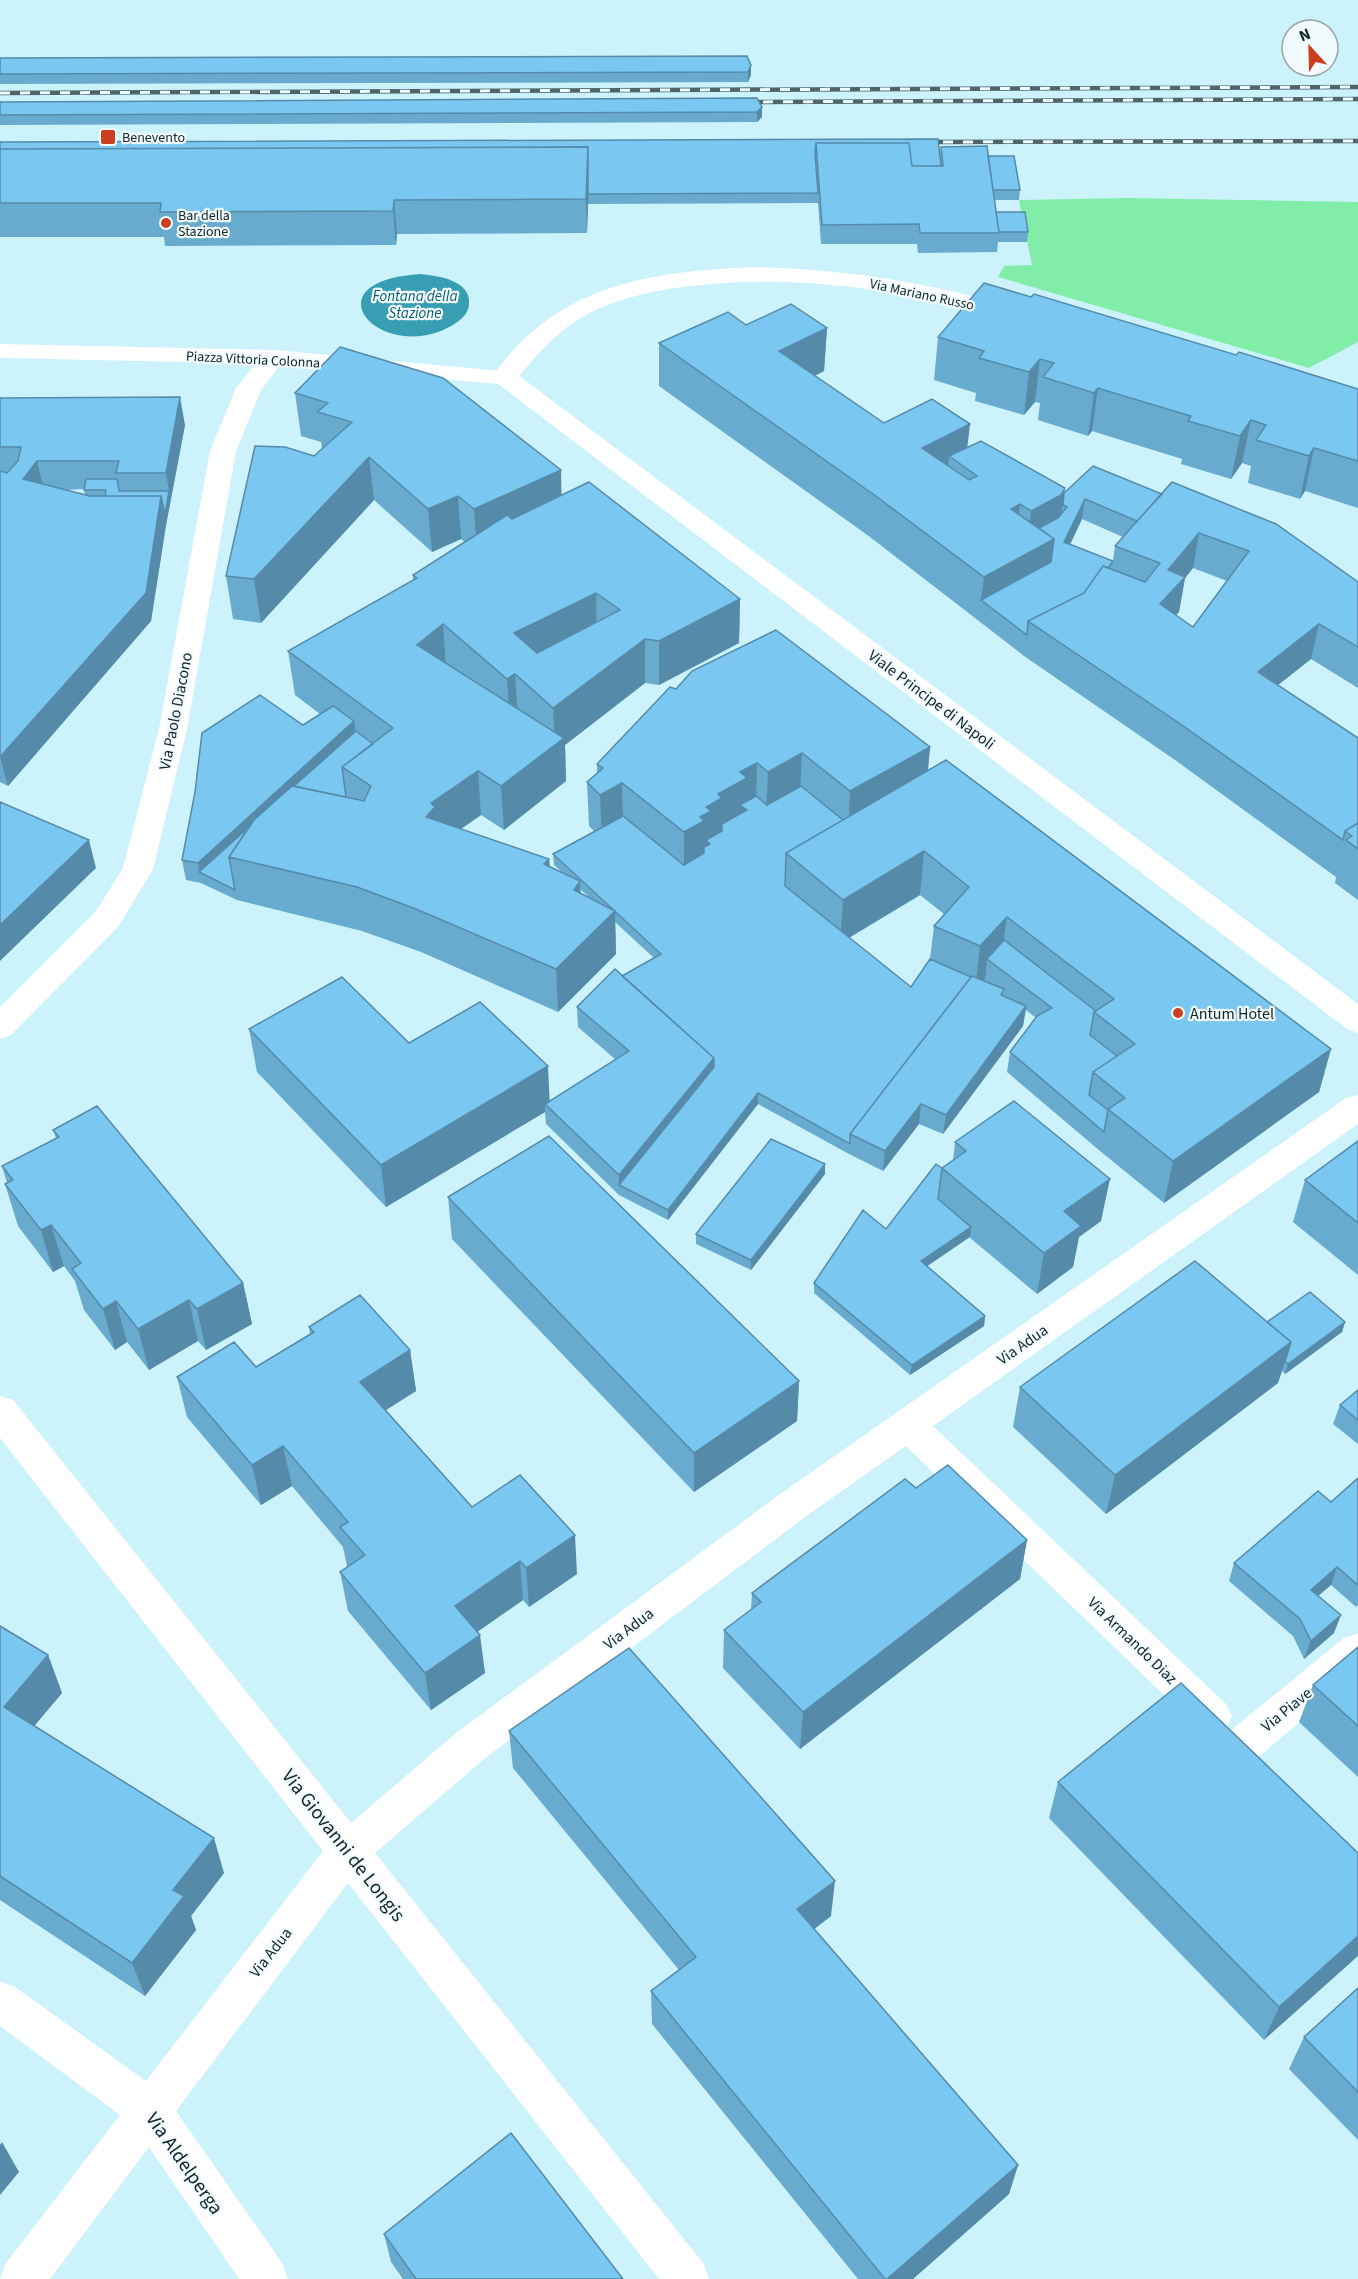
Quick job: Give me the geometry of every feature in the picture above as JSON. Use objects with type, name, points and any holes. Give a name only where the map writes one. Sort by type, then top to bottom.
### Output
[{"type":"street","name":"Via Mariano Russo","points":[[506,377],[535,340],[580,308],[622,291],[684,280],[742,275],[855,280],[927,292],[1030,318]]},
{"type":"street","name":"Piazza Vittoria Colonna","points":[[0,351],[274,357],[506,377]]},
{"type":"street","name":"Via Paolo Diacono","points":[[0,1027],[107,920],[138,869],[173,729],[223,451],[249,388],[274,357]]},
{"type":"street","name":"Viale Principe di Napoli","points":[[506,377],[1358,1021]]},
{"type":"street","name":"Via Adua","points":[[22,2279],[348,1851],[470,1746],[796,1503],[1358,1107]]},
{"type":"street","name":"Via Giovanni de Longis","points":[[0,1412],[687,2279]]},
{"type":"street","name":"Via Armando Diaz","points":[[908,1425],[1255,1757]]},
{"type":"street","name":"Via Piave","points":[[1255,1757],[1358,1650]]},
{"type":"street","name":"Via Aldelperga","points":[[0,2001],[150,2110],[266,2279]]},
{"type":"green space","points":[[1129,198],[1358,202],[1358,342],[1309,368],[998,277],[1004,266],[1032,265],[1019,200]]},
{"type":"water","name":"Fontana della Stazione","points":[[421,274],[444,278],[460,285],[465,290],[469,305],[461,319],[453,325],[426,335],[402,336],[381,329],[366,318],[361,304],[367,291],[386,280]]},
{"type":"building","points":[[747,56],[751,65],[748,72],[0,74],[0,58]]},
{"type":"building","points":[[757,98],[762,107],[757,112],[0,115],[0,102]]},
{"type":"building","points":[[938,139],[941,166],[912,166],[909,143],[816,143],[818,193],[588,194],[588,147],[0,149],[0,142]]},
{"type":"building","points":[[816,143],[909,143],[912,166],[943,166],[941,147],[987,146],[999,233],[920,233],[919,224],[822,225]]},
{"type":"building","points":[[588,147],[586,199],[394,200],[393,211],[160,212],[161,203],[0,203],[0,149]]},
{"type":"building","points":[[988,156],[1014,156],[1020,190],[993,190]]},
{"type":"building","points":[[996,212],[1025,212],[1028,232],[999,232]]},
{"type":"building","points":[[984,283],[1031,297],[1034,294],[1236,355],[1239,352],[1358,389],[1358,461],[1314,448],[1309,456],[1256,440],[1266,425],[1251,420],[1240,436],[1188,421],[1191,416],[1098,388],[1094,393],[1043,377],[1054,363],[1040,359],[1029,372],[979,358],[984,351],[938,337]]},
{"type":"building","points":[[791,304],[827,328],[779,351],[884,423],[932,399],[970,424],[922,448],[969,480],[977,476],[949,456],[981,441],[1065,488],[1061,495],[1031,511],[1020,504],[1011,509],[1054,539],[984,577],[873,494],[659,343],[728,312],[746,325]]},
{"type":"building","points":[[340,347],[443,378],[561,470],[474,509],[458,496],[428,509],[369,457],[254,579],[226,576],[255,446],[285,447],[314,456],[352,422],[317,412],[328,403],[295,393]]},
{"type":"building","points":[[180,397],[166,473],[116,473],[119,461],[37,461],[23,479],[90,496],[161,496],[146,593],[0,757],[0,471],[7,473],[18,461],[21,447],[0,447],[0,398]]},
{"type":"building","points":[[1093,466],[1162,494],[1137,521],[1085,499],[1064,542],[1113,561],[1108,568],[1103,566],[1084,593],[1028,621],[1027,635],[981,600],[1051,562],[1054,539],[1039,528],[1058,518],[1067,507],[1063,505],[1064,493]]},
{"type":"building","points":[[86,479],[117,479],[119,491],[169,491],[165,514],[161,496],[105,496],[106,490],[84,490]]},
{"type":"building","points":[[589,482],[740,599],[659,641],[645,639],[553,708],[515,674],[507,679],[443,624],[417,645],[564,738],[501,786],[478,771],[431,803],[435,807],[426,817],[549,859],[544,864],[580,881],[574,890],[615,911],[556,969],[416,909],[357,887],[229,857],[254,820],[292,786],[364,801],[371,786],[342,767],[393,728],[288,651],[417,578],[413,575],[507,515],[512,519]],"holes":[[[596,593],[620,610],[537,653],[514,633]]]},
{"type":"building","points":[[1172,482],[1276,524],[1358,582],[1358,647],[1319,624],[1258,672],[1358,738],[1358,823],[1345,831],[1343,840],[1182,725],[1028,621],[1084,593],[1103,566],[1145,582],[1160,563],[1115,546]],"holes":[[[1199,533],[1249,551],[1193,627],[1160,604],[1185,577],[1168,570]]]},
{"type":"building","points":[[776,630],[930,747],[850,791],[802,753],[768,772],[757,763],[740,772],[747,778],[718,794],[722,798],[706,807],[711,811],[700,817],[704,821],[684,832],[622,783],[600,795],[587,782],[603,768],[597,764],[670,687],[676,689],[692,671]]},
{"type":"building","points":[[260,695],[303,725],[333,706],[354,721],[198,863],[182,860],[195,792],[202,733]]},
{"type":"building","points":[[356,731],[373,744],[342,767],[346,797],[294,786]]},
{"type":"building","points":[[946,760],[1331,1049],[1173,1161],[1108,1109],[1125,1098],[1093,1072],[1135,1044],[1094,1012],[1114,999],[1007,917],[980,946],[934,926],[969,887],[924,851],[843,900],[786,853]]},
{"type":"building","points":[[801,786],[843,820],[786,853],[785,886],[911,987],[930,959],[971,977],[850,1134],[850,1144],[758,1093],[668,1210],[619,1185],[714,1067],[714,1058],[622,976],[661,954],[553,854],[623,816],[684,865],[704,853],[704,847],[710,844],[706,840],[722,831],[722,824],[747,810],[740,805],[756,796],[767,805]]},
{"type":"building","points":[[0,802],[89,840],[0,925]]},
{"type":"building","points":[[1358,823],[1358,849],[1346,840],[1352,836],[1345,831]]},
{"type":"building","points":[[249,827],[229,857],[235,890],[199,872]]},
{"type":"building","points":[[1004,940],[1096,1011],[1090,1035],[1117,1056],[1093,1072],[1089,1095],[1108,1110],[1104,1132],[1010,1052],[1037,1016],[1052,1008],[987,959]]},
{"type":"building","points":[[615,969],[714,1058],[619,1175],[545,1104],[629,1051],[577,1007]]},
{"type":"building","points":[[972,976],[1004,989],[1001,995],[1026,1006],[946,1115],[921,1104],[885,1151],[850,1134]]},
{"type":"building","points":[[342,977],[409,1043],[480,1002],[548,1066],[381,1165],[249,1029]]},
{"type":"building","points":[[1014,1101],[1110,1179],[1064,1211],[1081,1226],[1044,1253],[942,1168],[966,1151],[955,1142]]},
{"type":"building","points":[[97,1106],[243,1283],[197,1309],[189,1300],[138,1329],[116,1301],[103,1309],[72,1269],[81,1263],[51,1225],[41,1230],[5,1184],[13,1180],[2,1166],[59,1137],[53,1130]]},
{"type":"building","points":[[549,1136],[799,1381],[694,1453],[448,1197]]},
{"type":"building","points":[[771,1139],[825,1164],[751,1260],[696,1234]]},
{"type":"building","points":[[1358,1141],[1358,1223],[1305,1180]]},
{"type":"building","points":[[936,1164],[942,1168],[938,1199],[971,1227],[921,1261],[985,1316],[912,1365],[814,1283],[863,1210],[886,1229]]},
{"type":"building","points":[[1195,1261],[1291,1342],[1115,1475],[1020,1387]]},
{"type":"building","points":[[1310,1292],[1345,1322],[1288,1364],[1285,1362],[1291,1342],[1267,1322]]},
{"type":"building","points":[[360,1295],[410,1350],[360,1382],[472,1507],[520,1475],[575,1535],[526,1568],[520,1561],[455,1606],[480,1635],[425,1673],[340,1572],[365,1555],[340,1527],[348,1522],[283,1446],[252,1465],[177,1377],[234,1342],[256,1367],[314,1332],[309,1327]]},
{"type":"building","points":[[1358,1390],[1358,1420],[1340,1405]]},
{"type":"building","points":[[948,1465],[1027,1540],[803,1712],[724,1630],[761,1602],[752,1593],[905,1479],[916,1488]]},
{"type":"building","points":[[1358,1478],[1358,1585],[1337,1567],[1311,1590],[1341,1615],[1311,1641],[1300,1619],[1234,1563],[1318,1491],[1331,1502]]},
{"type":"building","points":[[0,1626],[48,1655],[4,1707],[214,1838],[173,1890],[184,1896],[132,1963],[0,1876]]},
{"type":"building","points":[[1358,1647],[1358,1726],[1313,1685]]},
{"type":"building","points":[[629,1648],[835,1881],[797,1909],[1018,2165],[887,2279],[651,1991],[696,1957],[509,1731]]},
{"type":"building","points":[[1181,1683],[1358,1853],[1358,1936],[1279,2007],[1058,1782]]},
{"type":"building","points":[[1358,1988],[1358,2092],[1304,2037]]},
{"type":"building","points":[[511,2133],[623,2279],[416,2279],[384,2234]]},
{"type":"railway","points":[[0,93],[1358,87]]},
{"type":"railway","points":[[743,102],[1358,99]]},
{"type":"railway","points":[[923,142],[1358,141]]},
{"type":"place","name":"Benevento","points":[[108,137]]},
{"type":"place","name":"Bar della Stazione","points":[[166,223]]},
{"type":"place","name":"Antum Hotel","points":[[1178,1013]]}]
